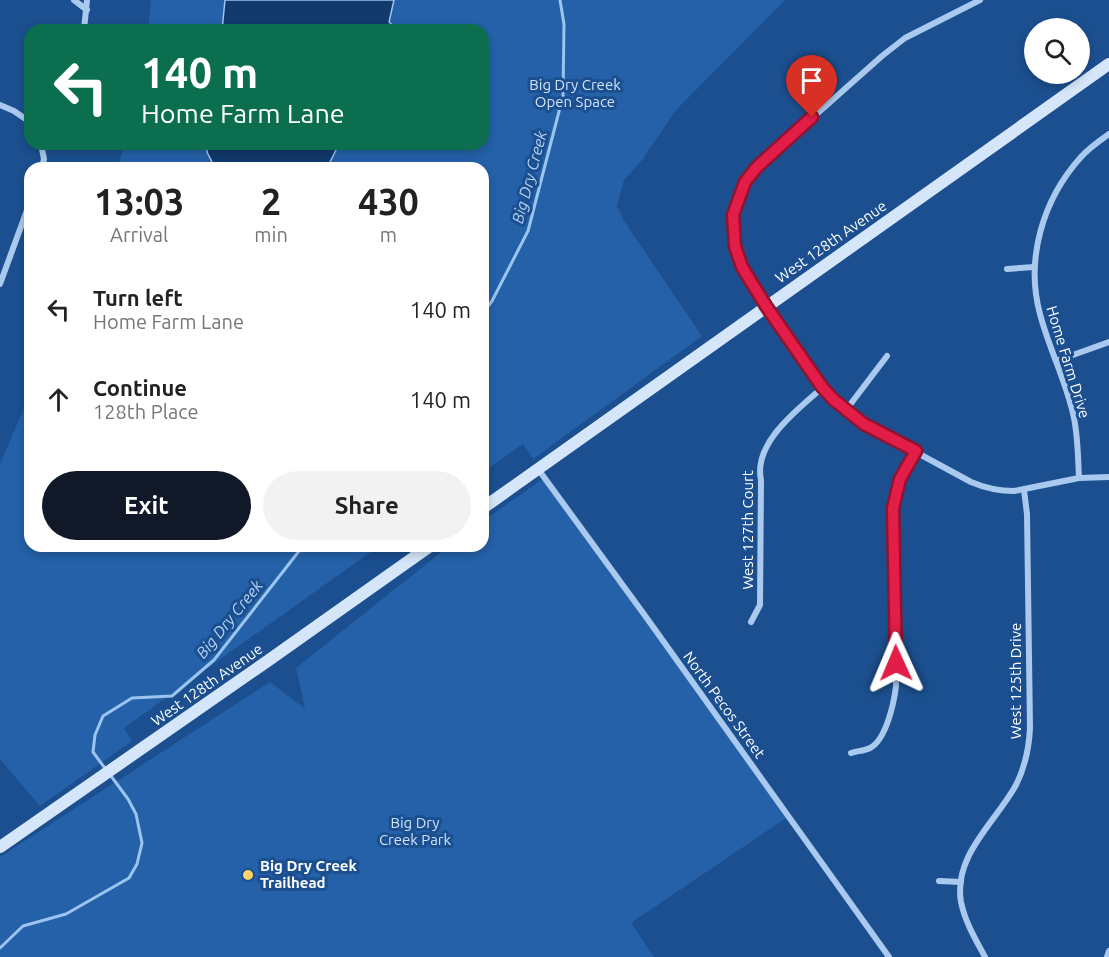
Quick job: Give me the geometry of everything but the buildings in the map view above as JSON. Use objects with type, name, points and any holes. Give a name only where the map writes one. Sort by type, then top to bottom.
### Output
[{"type":"main road","name":"West 128th Avenue","points":[[489,504],[1109,64]]},
{"type":"main road","name":"West 128th Avenue","points":[[0,848],[422,552]]},
{"type":"street","points":[[74,0],[87,10]]},
{"type":"street","points":[[85,24],[87,0]]},
{"type":"street","points":[[980,0],[968,3],[905,38],[757,167],[745,182],[733,215],[735,246],[742,267],[766,306],[822,387],[864,424],[971,482],[987,488],[1005,491],[1024,490],[1080,478],[1109,477]]},
{"type":"street","points":[[0,105],[24,117]]},
{"type":"street","name":"Home Farm Drive","points":[[1080,478],[1075,420],[1038,309],[1034,267],[1041,229],[1052,199],[1061,183],[1083,156],[1109,134]]},
{"type":"street","points":[[0,284],[24,218]]},
{"type":"street","points":[[1007,269],[1034,267]]},
{"type":"street","points":[[1056,361],[1109,342]]},
{"type":"street","points":[[846,410],[887,356]]},
{"type":"street","name":"West 127th Court","points":[[751,622],[760,605],[759,471],[761,463],[766,448],[785,420],[822,387]]},
{"type":"street","points":[[850,753],[870,748],[876,743],[890,718],[894,704],[896,686],[893,508],[900,479],[916,451]]},
{"type":"street","name":"North Pecos Street","points":[[538,469],[889,957]]},
{"type":"street","name":"West 125th Drive","points":[[985,957],[964,914],[961,900],[962,882],[970,854],[1019,779],[1029,745],[1027,538],[1024,490]]},
{"type":"street","points":[[939,882],[962,882]]},
{"type":"street","points":[[1107,957],[1109,951]]},
{"type":"green space","name":"Big Dry Creek Open Space","points":[[151,0],[785,0],[676,110],[642,160],[624,180],[617,206],[624,221],[702,336],[533,459],[523,444],[489,468],[489,162],[119,162],[123,150],[489,150],[489,24],[149,24]]},
{"type":"green space","points":[[24,408],[24,552],[371,552],[124,728],[132,741],[40,806],[0,759],[0,464]]},
{"type":"green space","name":"Big Dry Creek Park","points":[[544,478],[789,816],[631,923],[654,957],[0,957],[0,857],[270,682],[305,709],[296,668],[441,552],[489,552],[489,517]]},
{"type":"shaded area","points":[[225,0],[394,0],[389,22],[391,24],[223,24]]},
{"type":"shaded area","points":[[207,150],[336,150],[330,162],[212,162]]},
{"type":"waterway","name":"Big Dry Creek","points":[[489,305],[528,231],[563,96],[564,24],[560,0]]},
{"type":"waterway","name":"Big Dry Creek","points":[[107,771],[93,752],[95,735],[103,716],[132,698],[172,696],[214,660],[298,552]]},
{"type":"waterway","name":"Big Dry Creek","points":[[0,948],[23,926],[66,914],[129,878],[137,864],[142,843],[136,814],[111,776]]},
{"type":"place","name":"Big Dry Creek Trailhead","points":[[248,875]]},
{"type":"route","points":[[812,117],[771,153],[745,182],[733,215],[735,246],[742,267],[766,306],[822,387],[834,400],[864,424],[916,451],[900,479],[893,508],[896,663]]}]
